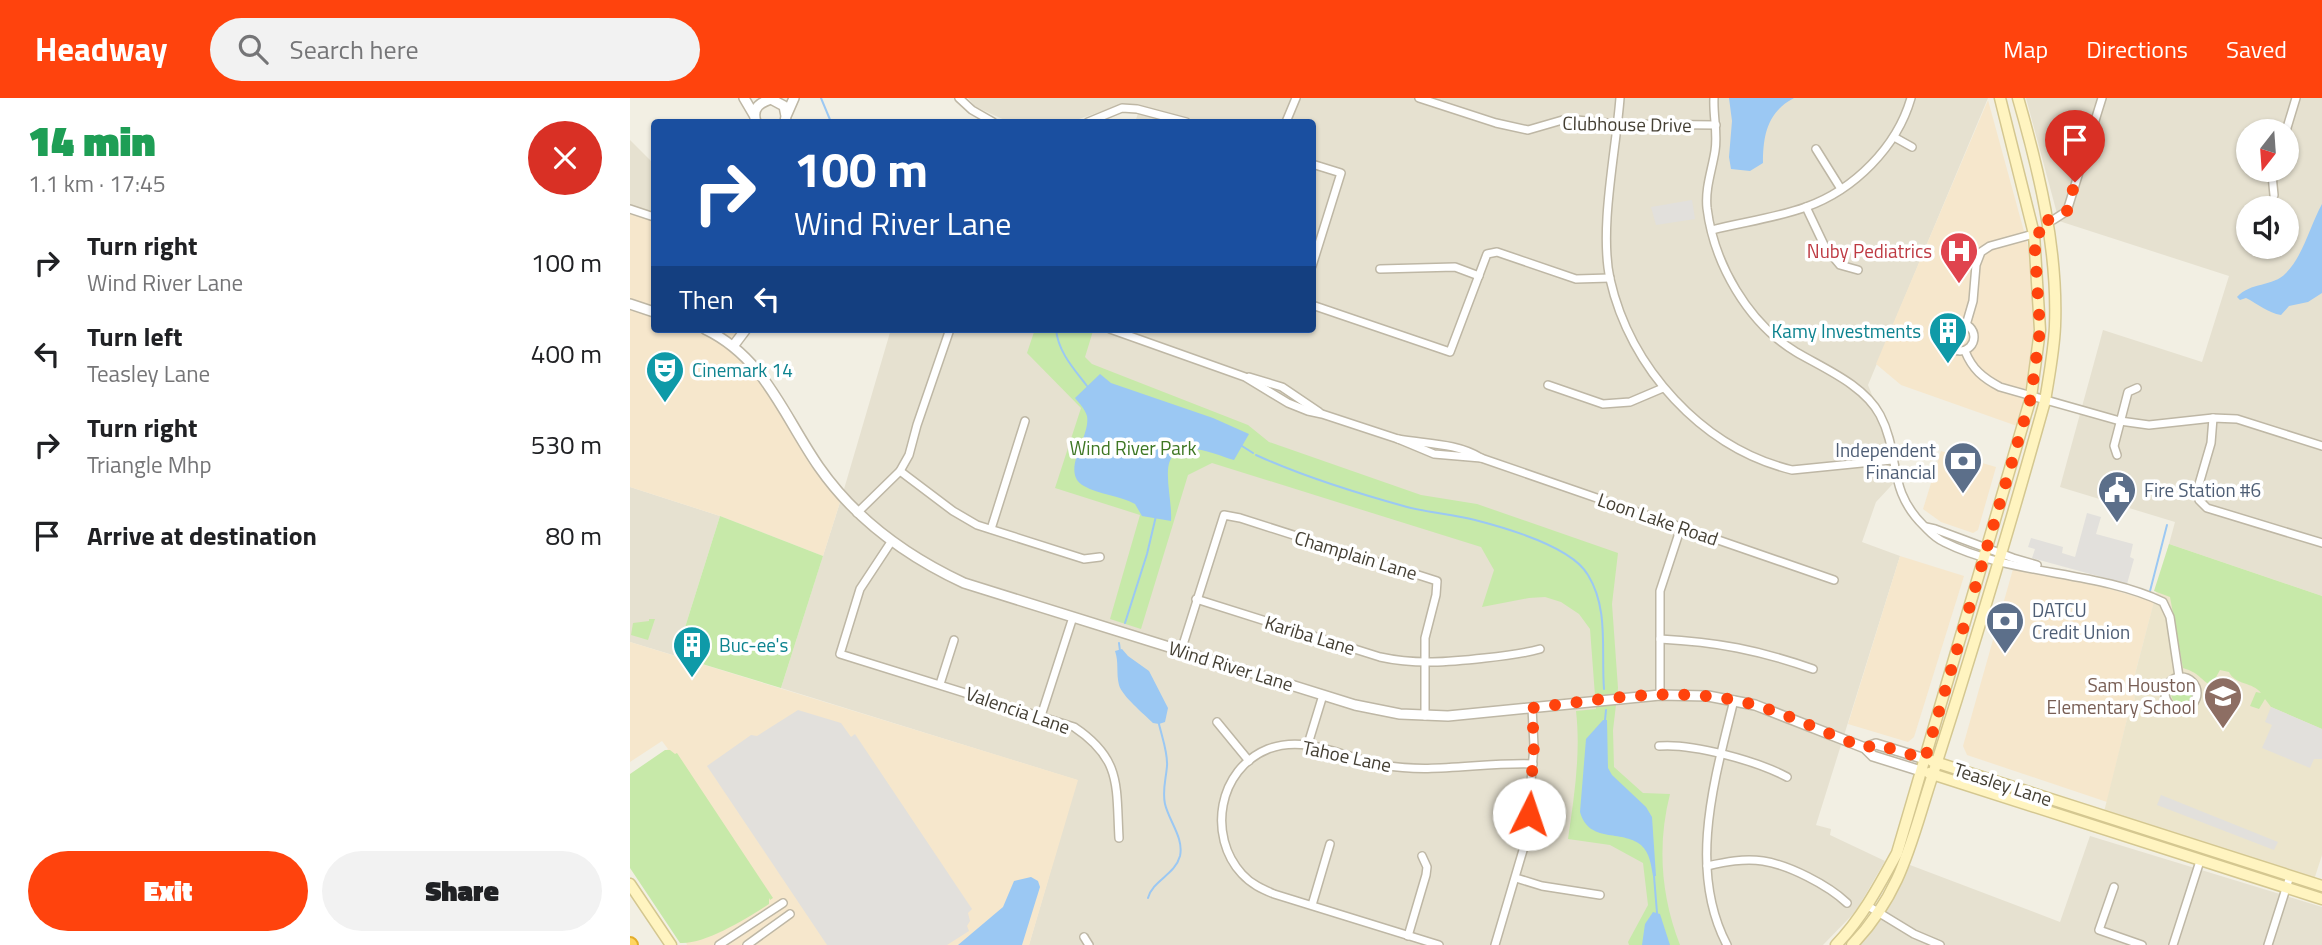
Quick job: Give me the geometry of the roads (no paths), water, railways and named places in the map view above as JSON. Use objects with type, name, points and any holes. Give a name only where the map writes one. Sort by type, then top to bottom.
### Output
[{"type":"main road","points":[[1852,945],[1873,909],[1897,853],[2031,397],[2040,330],[2034,234],[2000,98]]},
{"type":"main road","name":"Teasley Lane","points":[[2018,98],[2034,159],[2053,264],[2055,325],[2052,361],[2045,401],[1937,763],[2322,886]]},
{"type":"main road","points":[[1836,945],[1889,897],[1908,857],[1937,763],[1925,759]]},
{"type":"main road","name":"Teasley Lane","points":[[1921,771],[2322,899]]},
{"type":"main road","points":[[2054,813],[2058,802]]},
{"type":"main road","points":[[2137,827],[2140,841]]},
{"type":"main road","points":[[630,884],[668,942]]},
{"type":"street","points":[[744,98],[754,119]]},
{"type":"street","points":[[786,119],[794,98]]},
{"type":"street","points":[[959,98],[988,119]]},
{"type":"street","points":[[1287,119],[1296,98]]},
{"type":"street","name":"Clubhouse Drive","points":[[1419,98],[1496,123],[1528,130],[1566,119],[1618,124],[1716,125]]},
{"type":"street","points":[[1620,98],[1607,216],[1610,278],[1627,330],[1663,388],[1704,427],[1747,453],[1776,466],[1792,470],[1892,460]]},
{"type":"street","points":[[1714,98],[1716,149],[1707,191],[1707,207],[1721,258],[1739,295],[1762,324],[1782,343],[1864,395],[1880,416],[1902,498],[1914,517],[1926,527],[1935,528],[1986,553],[2071,577],[2095,580],[2163,601],[2170,617],[2179,677]]},
{"type":"street","points":[[1712,230],[1806,207],[1841,189],[1873,164],[1894,137],[1911,98]]},
{"type":"street","points":[[1966,325],[1973,301],[1976,265],[1981,252],[1990,246],[2034,234],[2067,211],[2102,98]]},
{"type":"street","points":[[2290,119],[2296,98]]},
{"type":"street","points":[[755,119],[758,105],[768,99],[780,103],[786,119]]},
{"type":"street","points":[[1095,119],[1122,108],[1137,109],[1173,119]]},
{"type":"street","points":[[1894,137],[1912,147]]},
{"type":"street","points":[[1816,149],[1841,189]]},
{"type":"street","points":[[1316,165],[1341,173],[1316,252]]},
{"type":"street","points":[[2273,182],[2274,195]]},
{"type":"street","points":[[1806,207],[1825,247],[1840,265],[1858,270]]},
{"type":"street","points":[[630,209],[651,216]]},
{"type":"street","points":[[1316,306],[1451,352],[1487,254],[1497,252],[1576,279],[1610,278]]},
{"type":"street","points":[[1380,269],[1455,267],[1479,276]]},
{"type":"street","points":[[630,304],[651,311]]},
{"type":"street","points":[[1961,323],[1972,330],[1974,339],[1965,351],[1954,350],[1949,346],[1946,334],[1951,326],[1961,323]]},
{"type":"street","name":"Wind River Lane","points":[[712,333],[734,345],[770,385],[820,468],[858,513],[891,542],[964,583],[1378,710],[1425,716],[1478,714],[1681,694],[1734,700],[1774,712],[1865,748],[1873,756],[1921,771]]},
{"type":"street","points":[[734,345],[743,333]]},
{"type":"street","points":[[858,513],[900,471],[909,455],[916,425],[949,333]]},
{"type":"street","name":"Loon Lake Road","points":[[1121,333],[1245,377],[1288,403],[1308,411],[1398,439],[1434,454],[1481,458],[1834,580]]},
{"type":"street","points":[[1965,351],[1971,366],[1986,380],[2000,387],[2120,421],[2149,425],[2213,418],[2244,421],[2322,446]]},
{"type":"street","points":[[1548,385],[1602,404],[1630,402],[1663,388]]},
{"type":"street","points":[[2118,455],[2114,446],[2128,392],[2137,387]]},
{"type":"street","points":[[2213,418],[2211,443],[2197,491],[2202,504],[2207,508],[2322,543]]},
{"type":"street","points":[[990,529],[1025,421]]},
{"type":"street","points":[[900,471],[953,511],[977,525],[1084,559],[1100,556]]},
{"type":"street","name":"Champlain Lane","points":[[1196,599],[1224,514],[1437,581],[1425,638],[1425,716]]},
{"type":"street","points":[[1660,695],[1660,591],[1681,527]]},
{"type":"street","name":"Valencia Lane","points":[[891,542],[860,589],[840,654],[1074,727],[1091,739],[1106,757],[1114,775],[1119,838]]},
{"type":"street","points":[[1181,650],[1196,599]]},
{"type":"street","name":"Kariba Lane","points":[[1196,599],[1380,657],[1404,662],[1425,663],[1524,654],[1540,649]]},
{"type":"street","points":[[1041,716],[1073,617]]},
{"type":"street","points":[[1660,639],[1737,646],[1771,654],[1813,669]]},
{"type":"street","points":[[940,684],[954,640]]},
{"type":"street","points":[[2179,677],[2190,680],[2198,694],[2193,705],[2183,710],[2173,708],[2165,695],[2170,681],[2179,677]]},
{"type":"street","points":[[1308,744],[1323,695]]},
{"type":"street","points":[[1727,945],[1712,905],[1706,846],[1734,700]]},
{"type":"street","points":[[1494,945],[1526,840],[1534,731],[1532,708]]},
{"type":"street","points":[[1217,722],[1249,761],[1233,779],[1223,804],[1221,829],[1227,852],[1244,876],[1258,887],[1438,945]]},
{"type":"street","name":"Tahoe Lane","points":[[1249,761],[1270,748],[1308,744],[1356,760],[1413,769],[1532,764]]},
{"type":"street","name":"Wind River Lane","points":[[1865,748],[1876,744],[1925,759]]},
{"type":"street","points":[[1659,746],[1673,745],[1750,761],[1787,777]]},
{"type":"street","points":[[1312,905],[1330,844]]},
{"type":"street","points":[[1408,936],[1426,875],[1427,867],[1422,856]]},
{"type":"street","points":[[1707,866],[1738,860],[1763,861],[1834,891],[1847,903]]},
{"type":"street","points":[[2173,945],[2200,861]]},
{"type":"street","points":[[2268,945],[2290,876]]},
{"type":"street","points":[[1516,877],[1542,886],[1600,895]]},
{"type":"street","points":[[2114,887],[2099,930],[2142,945]]},
{"type":"street","points":[[719,945],[783,904]]},
{"type":"street","points":[[1873,909],[1914,934],[1940,945]]},
{"type":"street","points":[[747,945],[790,914]]},
{"type":"street","points":[[1084,936],[1089,945]]},
{"type":"water","points":[[1729,98],[1794,98],[1772,118],[1764,143],[1763,163],[1750,171],[1731,169],[1729,157],[1732,121]]},
{"type":"water","points":[[2322,204],[2322,293],[2308,302],[2289,306],[2281,315],[2246,298],[2240,300],[2237,297],[2248,289],[2281,277],[2299,259]]},
{"type":"water","points":[[1100,374],[1111,383],[1213,418],[1249,434],[1234,460],[1195,449],[1177,452],[1171,459],[1168,470],[1171,521],[1142,516],[1135,504],[1090,489],[1077,480],[1075,463],[1085,434],[1087,416],[1075,398]]},
{"type":"water","points":[[1122,649],[1149,671],[1168,708],[1165,722],[1153,723],[1121,689],[1115,651]]},
{"type":"water","points":[[1603,720],[1607,720],[1608,768],[1646,807],[1652,817],[1656,876],[1653,876],[1648,855],[1641,845],[1633,840],[1598,832],[1584,822],[1580,812],[1586,739]]},
{"type":"water","points":[[1031,877],[1038,881],[1040,887],[1022,945],[958,945],[1003,907],[1014,881]]},
{"type":"water","points":[[1653,912],[1660,914],[1670,945],[1642,945],[1645,924]]},
{"type":"waterway","points":[[821,98],[830,119]]},
{"type":"waterway","points":[[1056,333],[1063,353],[1087,386]]},
{"type":"waterway","points":[[1242,446],[1253,453]]},
{"type":"waterway","points":[[1256,455],[1369,496],[1503,528],[1537,540],[1568,556],[1588,575],[1599,602],[1603,630],[1604,689]]},
{"type":"waterway","points":[[1125,623],[1156,516]]},
{"type":"waterway","points":[[2149,595],[2167,525]]},
{"type":"waterway","points":[[1119,643],[1120,651]]},
{"type":"waterway","points":[[1605,720],[1606,710]]},
{"type":"waterway","points":[[1148,898],[1154,887],[1177,863],[1181,849],[1165,804],[1167,761],[1159,724]]},
{"type":"waterway","points":[[1654,876],[1657,913]]},
{"type":"place","name":"Nuby Pediatrics","points":[[1959,285]]},
{"type":"place","name":"Kamy Investments","points":[[1948,365]]},
{"type":"place","name":"Cinemark 14","points":[[665,404]]},
{"type":"place","name":"Independent Financial","points":[[1963,495]]},
{"type":"place","name":"Fire Station #6","points":[[2117,524]]},
{"type":"place","name":"DATCU Credit Union","points":[[2005,655]]},
{"type":"place","name":"Buc-ee's","points":[[692,679]]},
{"type":"place","name":"Sam Houston Elementary School","points":[[2223,730]]},
{"type":"park label","name":"Wind River Park","points":[[1133,448]]}]
